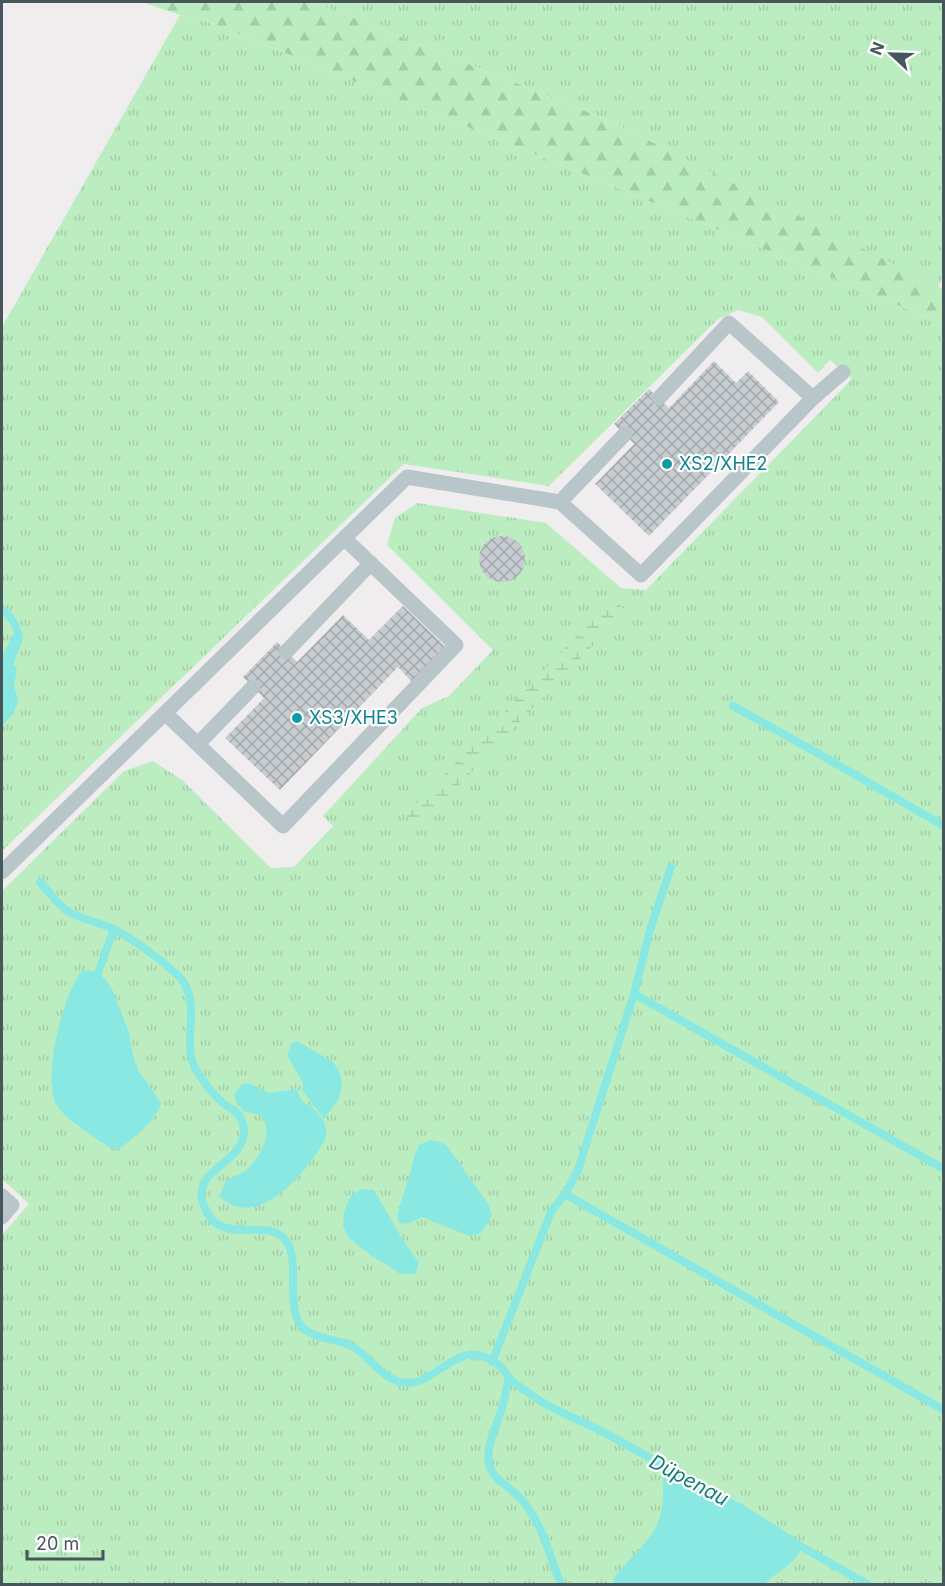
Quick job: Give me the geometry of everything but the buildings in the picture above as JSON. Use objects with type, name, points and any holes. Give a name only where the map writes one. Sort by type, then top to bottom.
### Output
[{"type":"lane","points":[[658,398],[729,323],[813,398]]},
{"type":"lane","points":[[2,872],[407,477],[560,502],[641,575],[813,398],[843,372]]},
{"type":"lane","points":[[560,502],[625,434]]},
{"type":"lane","points":[[165,713],[283,826],[456,645],[345,539]]},
{"type":"lane","points":[[286,652],[371,563]]},
{"type":"lane","points":[[198,744],[253,687]]},
{"type":"lane","points":[[2,1196],[12,1205],[2,1217]]},
{"type":"green space","points":[[142,2],[313,2],[608,120],[943,289],[943,324],[618,188],[214,24]]},
{"type":"green space","points":[[313,2],[943,2],[944,274],[938,288],[608,120]]},
{"type":"green space","points":[[180,15],[214,24],[618,188],[943,324],[943,1584],[2,1584],[2,1235],[29,1204],[2,1179],[2,891],[124,771],[153,761],[182,780],[271,868],[294,867],[333,826],[323,816],[422,708],[449,696],[493,650],[387,545],[395,518],[417,503],[546,523],[621,588],[646,590],[852,379],[830,360],[818,373],[762,317],[738,310],[717,320],[549,486],[404,464],[2,851],[2,327]]},
{"type":"green space","points":[[613,598],[626,611],[419,827],[406,815]]},
{"type":"water","points":[[23,633],[22,642],[13,664],[17,668],[14,686],[18,700],[14,713],[2,726],[2,657],[13,635]]},
{"type":"water","points":[[89,970],[98,973],[113,991],[129,1032],[133,1056],[139,1072],[161,1104],[149,1123],[119,1149],[110,1148],[72,1121],[60,1110],[52,1092],[53,1056],[62,1016],[75,982],[82,971]]},
{"type":"water","points":[[297,1041],[333,1062],[340,1073],[342,1084],[339,1099],[324,1119],[302,1090],[303,1083],[287,1055],[292,1043]]},
{"type":"water","points":[[248,1083],[269,1093],[296,1089],[304,1102],[320,1116],[325,1126],[326,1137],[305,1169],[284,1191],[258,1206],[245,1208],[231,1205],[219,1196],[227,1181],[245,1171],[254,1162],[266,1138],[266,1126],[263,1119],[256,1114],[245,1112],[237,1103],[234,1095],[242,1084]]},
{"type":"water","points":[[430,1140],[442,1142],[447,1146],[489,1205],[492,1216],[481,1233],[469,1236],[422,1217],[408,1224],[399,1223],[397,1215],[414,1157],[419,1145]]},
{"type":"water","points":[[361,1189],[374,1190],[419,1263],[415,1274],[400,1274],[349,1238],[343,1226],[344,1212],[350,1197]]},
{"type":"water","points":[[672,1471],[684,1480],[741,1508],[802,1547],[799,1554],[765,1584],[612,1584],[617,1573],[655,1529],[663,1500],[663,1473]]},
{"type":"waterway","name":"Düpenau","points":[[2,609],[15,624],[18,633],[17,643]]},
{"type":"waterway","points":[[733,706],[944,826]]},
{"type":"waterway","points":[[492,1362],[551,1212],[565,1194],[578,1170],[634,994],[650,930],[671,867]]},
{"type":"waterway","name":"Düpenau","points":[[40,882],[66,910],[111,928],[128,938],[161,961],[184,983],[191,1003],[190,1047],[195,1068],[215,1095],[239,1115],[244,1128],[242,1142],[236,1151],[210,1174],[204,1183],[201,1193],[204,1206],[212,1219],[222,1227],[271,1231],[281,1236],[289,1246],[292,1255],[295,1312],[298,1322],[304,1329],[320,1337],[350,1345],[385,1374],[402,1383],[419,1381],[462,1357],[477,1355],[486,1358],[496,1363],[515,1383],[542,1402],[622,1442],[694,1485]]},
{"type":"waterway","points":[[98,973],[114,929]]},
{"type":"waterway","points":[[634,994],[944,1169]]},
{"type":"waterway","points":[[565,1194],[944,1410]]},
{"type":"waterway","name":"Düpenau","points":[[509,1378],[490,1445],[489,1464],[494,1474],[519,1497],[534,1517],[561,1584]]},
{"type":"waterway","name":"Düpenau","points":[[719,1497],[867,1584]]},
{"type":"place","name":"XS2/XHE2","points":[[667,464]]},
{"type":"place","name":"XS3/XHE3","points":[[297,718]]}]
